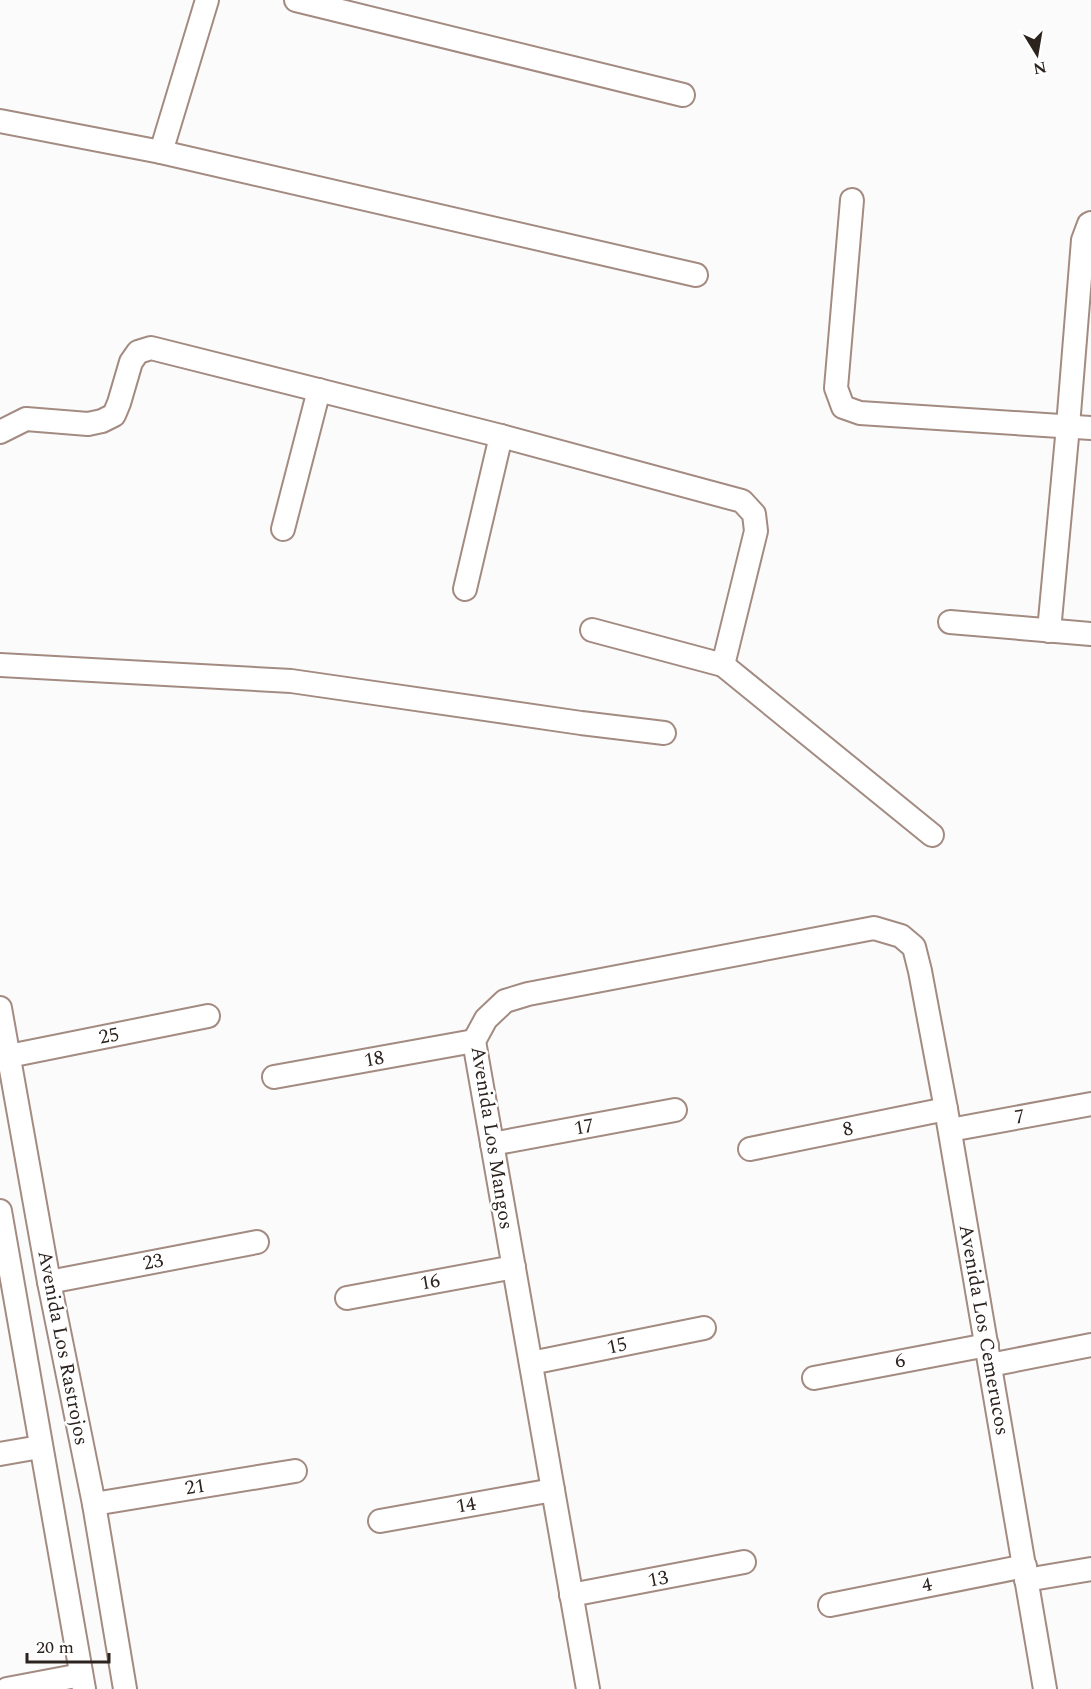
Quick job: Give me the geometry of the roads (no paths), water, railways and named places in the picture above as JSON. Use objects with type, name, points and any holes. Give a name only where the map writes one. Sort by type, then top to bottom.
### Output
[{"type":"street","points":[[161,152],[207,0]]},
{"type":"street","points":[[296,0],[683,95]]},
{"type":"street","points":[[0,121],[161,152],[696,275]]},
{"type":"street","points":[[852,200],[836,388],[843,406],[860,413],[1091,428]]},
{"type":"street","points":[[1049,631],[1083,240],[1091,223]]},
{"type":"street","points":[[0,432],[26,419],[88,424],[114,415],[131,362],[138,352],[151,348],[501,436],[742,501],[754,514],[756,531],[723,665]]},
{"type":"street","points":[[283,529],[319,390]]},
{"type":"street","points":[[465,589],[501,436]]},
{"type":"street","points":[[950,622],[1091,634]]},
{"type":"street","points":[[592,630],[723,665],[932,835]]},
{"type":"street","points":[[0,665],[291,681],[664,733]]},
{"type":"street","name":"Avenida Los Mangos","points":[[588,1689],[474,1041],[486,1019],[505,1001],[528,994],[874,928],[901,936],[914,947],[920,971]]},
{"type":"street","name":"Avenida Los Cemerucos","points":[[920,971],[948,1120],[1045,1689]]},
{"type":"street","name":"Avenida Los Rastrojos","points":[[0,1008],[49,1282],[94,1504],[125,1689]]},
{"type":"street","name":"25","points":[[9,1056],[208,1016]]},
{"type":"street","name":"18","points":[[274,1077],[474,1041]]},
{"type":"street","name":"7","points":[[948,1120],[1091,1104]]},
{"type":"street","name":"17","points":[[492,1144],[675,1110]]},
{"type":"street","name":"8","points":[[750,1149],[948,1120]]},
{"type":"street","name":"Avenida Los Rastrojos","points":[[0,1212],[82,1682]]},
{"type":"street","name":"23","points":[[49,1282],[257,1242]]},
{"type":"street","name":"16","points":[[347,1298],[514,1267]]},
{"type":"street","name":"15","points":[[531,1363],[704,1328]]},
{"type":"street","name":"6","points":[[814,1378],[988,1355],[1091,1345]]},
{"type":"street","points":[[0,1454],[40,1447]]},
{"type":"street","name":"21","points":[[94,1504],[295,1471]]},
{"type":"street","name":"14","points":[[380,1521],[552,1490]]},
{"type":"street","name":"13","points":[[571,1595],[744,1562]]},
{"type":"street","name":"4","points":[[830,1605],[1025,1573],[1091,1569]]},
{"type":"street","points":[[7,1689],[82,1682]]}]
